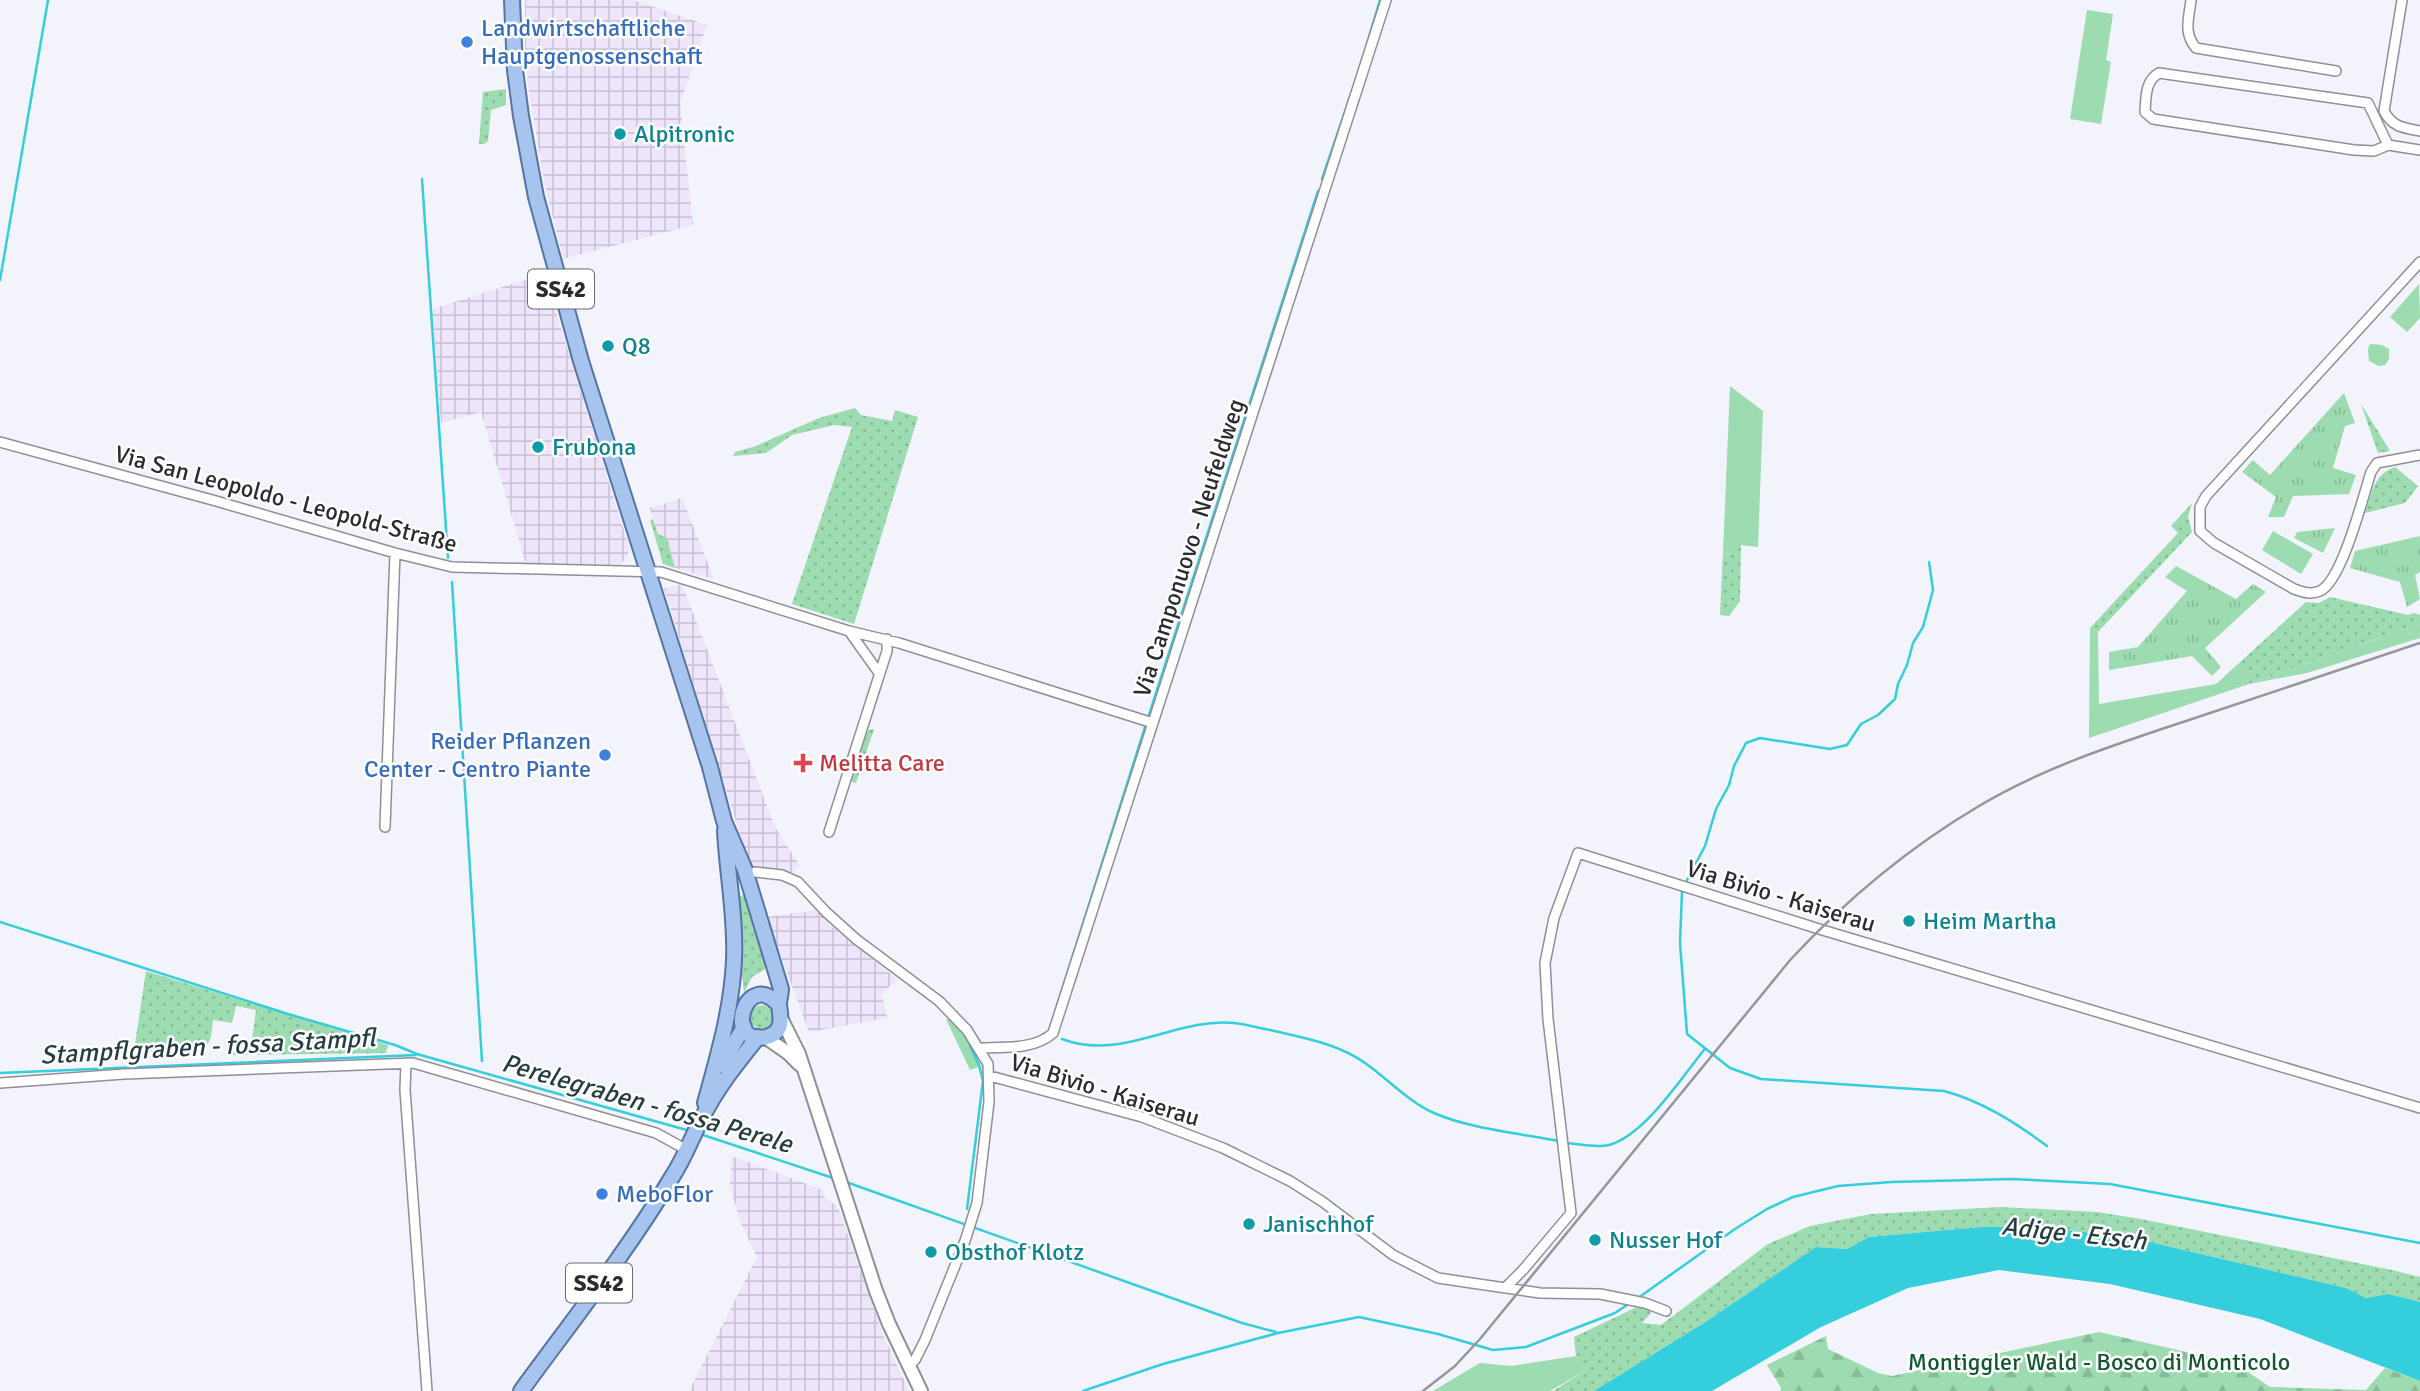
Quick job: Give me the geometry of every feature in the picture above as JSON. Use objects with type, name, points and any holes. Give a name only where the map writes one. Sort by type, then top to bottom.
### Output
[{"type":"main road","name":"SS42","points":[[512,0],[520,116],[536,197],[581,360],[710,767],[724,821],[745,870],[781,989],[781,1013],[774,1033],[762,1037],[739,1058],[702,1116]]},
{"type":"main road","name":"SS42","points":[[702,1116],[720,1050],[734,961],[733,902],[724,821]]},
{"type":"main road","name":"SS42","points":[[521,1391],[648,1215],[690,1145],[723,1062],[744,1027],[741,1013],[745,1005],[734,961]]},
{"type":"main road","points":[[745,1005],[751,999],[764,996],[772,998],[781,1013],[805,1071],[876,1292],[921,1391]]},
{"type":"main road","points":[[744,1027],[748,1032],[788,1053],[805,1071]]},
{"type":"street","name":"Via Camponuovo - Neufeldweg","points":[[979,1048],[1032,1044],[1045,1040],[1053,1033],[1149,722],[1386,0]]},
{"type":"street","points":[[2191,0],[2187,30],[2189,40],[2196,48],[2336,71]]},
{"type":"street","points":[[2402,0],[2384,111],[2396,126],[2420,131]]},
{"type":"street","points":[[2389,145],[2368,103],[2159,73],[2152,77],[2147,88],[2145,112],[2152,119],[2354,150],[2374,151],[2389,145],[2420,150]]},
{"type":"street","points":[[2420,262],[2206,496],[2200,507],[2200,531],[2223,548],[2294,589],[2307,593],[2318,592],[2327,586],[2339,568],[2371,472],[2377,463],[2420,455]]},
{"type":"street","name":"Via San Leopoldo - Leopold-Straße","points":[[0,442],[452,567],[661,572],[849,631],[887,639],[1149,722]]},
{"type":"street","points":[[386,827],[395,553]]},
{"type":"street","points":[[849,631],[879,673]]},
{"type":"street","points":[[829,832],[887,652],[887,639]]},
{"type":"street","name":"Via Bivio - Kaiserau","points":[[1505,1287],[1523,1270],[1571,1213],[1548,1019],[1545,964],[1554,918],[1578,853],[1819,929],[2420,1108]]},
{"type":"street","points":[[754,872],[782,875],[798,882],[856,939],[939,1001],[967,1030],[988,1063],[989,1102],[978,1191],[971,1223],[925,1340],[915,1360],[909,1365]]},
{"type":"street","points":[[406,1063],[405,1090],[427,1391]]},
{"type":"street","points":[[0,1083],[124,1074],[413,1063],[690,1145]]},
{"type":"street","name":"Via Bivio - Kaiserau","points":[[990,1076],[1179,1130],[1290,1181],[1323,1202],[1393,1255],[1438,1278],[1541,1293],[1586,1293],[1620,1297],[1666,1311]]},
{"type":"shaded area","name":"Alpitronic","points":[[525,0],[633,0],[707,25],[680,103],[693,225],[563,259],[544,180],[528,85]]},
{"type":"shaded area","points":[[544,274],[630,550],[621,565],[526,564],[481,412],[441,423],[432,309]]},
{"type":"shaded area","points":[[682,498],[714,579],[675,568],[667,538],[658,534],[650,508]]},
{"type":"shaded area","points":[[682,584],[775,827],[800,866],[791,873],[757,868],[749,864],[664,588]]},
{"type":"shaded area","points":[[817,910],[831,926],[897,979],[882,994],[887,1018],[809,1032],[766,917]]},
{"type":"shaded area","points":[[732,1156],[823,1190],[824,1197],[838,1207],[883,1335],[909,1391],[689,1391],[757,1257],[741,1224],[730,1186]]},
{"type":"green space","points":[[2087,10],[2113,14],[2106,60],[2111,62],[2101,124],[2070,119]]},
{"type":"green space","points":[[506,89],[506,105],[491,110],[488,141],[479,144],[483,92]]},
{"type":"green space","points":[[2419,284],[2420,318],[2407,332],[2390,317]]},
{"type":"green space","points":[[2370,344],[2389,349],[2389,359],[2385,365],[2379,366],[2369,361]]},
{"type":"green space","points":[[1730,386],[1763,411],[1758,547],[1741,545],[1733,554],[1723,553]]},
{"type":"green space","points":[[2344,393],[2355,423],[2345,426],[2333,468],[2356,475],[2349,494],[2293,496],[2284,517],[2268,517],[2276,497],[2242,472],[2253,460],[2270,475]]},
{"type":"green space","points":[[2361,404],[2390,451],[2378,453]]},
{"type":"green space","points":[[855,408],[861,415],[892,421],[895,410],[918,417],[854,624],[792,604],[852,427],[834,425],[792,435],[766,453],[733,456],[735,452],[756,446],[819,418]]},
{"type":"green space","points":[[2395,467],[2418,486],[2405,503],[2365,513],[2378,479]]},
{"type":"green space","points":[[2192,503],[2188,517],[2192,532],[2098,632],[2090,628],[2178,533],[2171,526]]},
{"type":"green space","points":[[653,519],[658,534],[667,538],[675,568],[663,564],[650,520]]},
{"type":"green space","points":[[2335,528],[2323,553],[2294,538],[2297,532]]},
{"type":"green space","points":[[2273,531],[2313,554],[2301,574],[2262,550]]},
{"type":"green space","points":[[2420,536],[2420,572],[2415,575],[2420,599],[2407,607],[2400,582],[2350,568],[2355,551]]},
{"type":"green space","points":[[1741,545],[1740,601],[1729,616],[1720,615],[1723,553],[1733,554]]},
{"type":"green space","points":[[2176,566],[2236,599],[2253,584],[2266,592],[2205,648],[2221,667],[2212,676],[2192,656],[2109,670],[2109,652],[2138,647],[2187,591],[2165,577]]},
{"type":"green space","points":[[2330,597],[2408,615],[2414,613],[2420,615],[2420,624],[2249,684],[2238,664],[2306,602],[2319,603]]},
{"type":"green space","points":[[2420,624],[2420,638],[2307,673],[2249,684]]},
{"type":"green space","points":[[2090,628],[2098,632],[2099,704],[2216,684],[2238,664],[2249,684],[2089,738]]},
{"type":"green space","points":[[874,729],[856,783],[850,781],[868,730]]},
{"type":"green space","points":[[744,895],[767,968],[752,977],[744,993],[740,896]]},
{"type":"green space","points":[[146,971],[388,1045],[386,1053],[232,1055],[234,1042],[252,1040],[256,1010],[236,1006],[232,1023],[213,1020],[209,1041],[200,1049],[184,1052],[139,1051],[135,1044]]},
{"type":"green space","points":[[762,1005],[770,1009],[774,1017],[770,1025],[762,1029],[754,1025],[750,1017],[754,1009]]},
{"type":"green space","points":[[953,1017],[977,1049],[974,1051],[981,1066],[970,1070],[946,1019]]},
{"type":"green space","points":[[2001,1207],[2097,1212],[2141,1219],[2392,1270],[2420,1277],[2420,1302],[2388,1294],[2366,1298],[2346,1288],[2124,1236],[2036,1227],[1981,1227],[1869,1237],[1847,1249],[1816,1247],[1707,1321],[1594,1391],[1553,1391],[1586,1370],[1576,1356],[1574,1337],[1641,1305],[1651,1313],[1642,1323],[1661,1325],[1768,1244],[1810,1226],[1871,1214]]},
{"type":"green space","name":"Montiggler Wald - Bosco di Monticolo","points":[[2099,1332],[2217,1359],[2245,1370],[2270,1387],[2366,1390],[2385,1368],[2420,1381],[2420,1391],[1780,1391],[1781,1388],[1767,1365],[1826,1336],[1828,1349],[1878,1373],[1892,1376]]},
{"type":"green space","points":[[1576,1356],[1586,1370],[1550,1391],[1433,1391],[1480,1363],[1511,1366]]},
{"type":"water","name":"Adige - Etsch","points":[[1981,1227],[2036,1227],[2124,1236],[2346,1288],[2366,1298],[2388,1294],[2420,1302],[2420,1381],[2260,1319],[2110,1284],[1999,1270],[1908,1288],[1821,1327],[1712,1391],[1594,1391],[1707,1321],[1816,1247],[1847,1249],[1869,1237]]},
{"type":"waterway","points":[[0,280],[48,0]]},
{"type":"waterway","points":[[1364,54],[1380,0]]},
{"type":"waterway","points":[[1322,179],[1351,94]]},
{"type":"waterway","points":[[422,179],[448,558]]},
{"type":"waterway","points":[[1148,718],[1318,191]]},
{"type":"waterway","points":[[1685,884],[1705,846],[1716,809],[1746,743],[1760,738],[1830,749],[1847,745],[1861,724],[1878,715],[1895,699],[1913,643],[1923,627],[1933,590],[1929,562]]},
{"type":"waterway","points":[[452,582],[482,1061]]},
{"type":"waterway","points":[[1049,1031],[1146,724]]},
{"type":"waterway","points":[[1682,891],[1680,943],[1687,1034],[1730,1068],[1761,1079],[1944,1091],[1998,1114],[2047,1146]]},
{"type":"waterway","name":"Perelegraben - fossa Perele","points":[[0,922],[417,1054],[690,1131]]},
{"type":"waterway","points":[[1062,1039],[1084,1045],[1106,1045],[1212,1023],[1248,1025],[1331,1046],[1354,1056],[1416,1103],[1447,1118],[1478,1127],[1559,1141]]},
{"type":"waterway","points":[[967,1209],[983,1081],[970,1046]]},
{"type":"waterway","points":[[1566,1143],[1604,1146],[1636,1130],[1661,1104],[1704,1050]]},
{"type":"waterway","name":"Stampflgraben - fossa Stampfl","points":[[0,1073],[416,1055]]},
{"type":"waterway","name":"Perelegraben - fossa Perele","points":[[700,1134],[833,1178]]},
{"type":"waterway","points":[[1638,1298],[1735,1229],[1793,1197],[1838,1186],[1891,1182],[2012,1179],[2110,1184],[2420,1243]]},
{"type":"waterway","name":"Perelegraben - fossa Perele","points":[[846,1182],[1242,1323],[1276,1332]]},
{"type":"waterway","points":[[1083,1391],[1163,1364],[1278,1333],[1359,1317],[1438,1334],[1493,1350],[1526,1347],[1615,1313],[1630,1303]]},
{"type":"railway","points":[[1423,1391],[1455,1366],[1480,1339],[1791,959],[1856,895],[1903,857],[1979,806],[2029,779],[2081,757],[2420,643]]},
{"type":"place","name":"Landwirtschaftliche Hauptgenossenschaft","points":[[467,42]]},
{"type":"place","name":"Alpitronic","points":[[620,134]]},
{"type":"place","name":"Q8","points":[[608,346]]},
{"type":"place","name":"Frubona","points":[[538,447]]},
{"type":"place","name":"Reider Pflanzen Center - Centro Piante","points":[[605,755]]},
{"type":"place","name":"Melitta Care","points":[[803,763]]},
{"type":"place","name":"Heim Martha","points":[[1909,921]]},
{"type":"place","name":"MeboFlor","points":[[602,1194]]},
{"type":"place","name":"Janischhof","points":[[1249,1224]]},
{"type":"place","name":"Nusser Hof","points":[[1595,1240]]},
{"type":"place","name":"Obsthof Klotz","points":[[931,1252]]}]
